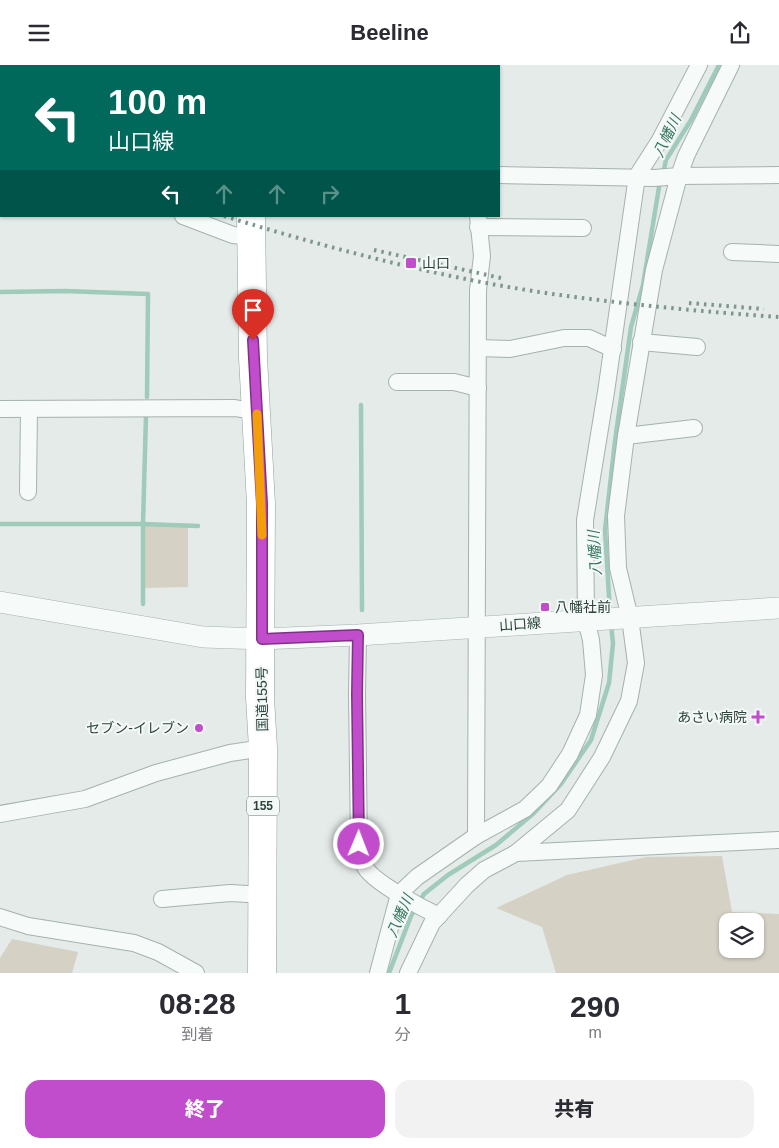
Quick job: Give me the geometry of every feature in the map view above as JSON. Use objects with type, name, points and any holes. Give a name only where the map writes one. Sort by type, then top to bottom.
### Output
[{"type":"highway","name":"国道155号","points":[[251,226],[253,358],[262,504],[260,698],[263,748],[262,973]]},
{"type":"street","points":[[378,973],[404,897],[417,877],[476,836],[526,809],[549,786],[570,754],[588,715],[594,675],[585,520],[613,349],[637,177],[660,140],[699,65]]},
{"type":"street","points":[[408,973],[432,923],[433,913],[484,870],[516,853],[568,810],[602,757],[629,701],[636,663],[618,568],[616,516],[626,436],[654,270],[675,176],[731,65]]},
{"type":"street","points":[[500,175],[654,178],[779,175]]},
{"type":"street","points":[[186,217],[233,235],[251,226]]},
{"type":"street","points":[[476,836],[478,290],[482,256],[478,222],[584,228]]},
{"type":"street","points":[[732,252],[779,254]]},
{"type":"street","points":[[478,348],[510,349],[564,338],[589,338],[613,349]]},
{"type":"street","points":[[642,342],[697,347]]},
{"type":"street","points":[[396,382],[454,382],[478,388]]},
{"type":"street","points":[[0,409],[235,409],[257,412]]},
{"type":"street","points":[[28,493],[29,409]]},
{"type":"street","points":[[626,436],[694,428]]},
{"type":"street","name":"山口線","points":[[0,602],[203,637],[262,639],[358,635],[779,608]]},
{"type":"street","points":[[358,635],[359,844],[366,867],[373,875],[404,897],[433,913]]},
{"type":"street","points":[[0,814],[84,799],[156,773],[230,753],[263,748]]},
{"type":"street","points":[[516,853],[779,840]]},
{"type":"street","points":[[162,899],[230,893],[263,895]]},
{"type":"street","points":[[0,917],[28,926],[134,943],[196,973]]},
{"type":"shaded area","points":[[143,524],[188,525],[188,587],[143,588]]},
{"type":"shaded area","points":[[722,856],[732,912],[756,913],[719,913],[719,958],[764,958],[764,913],[779,914],[779,973],[556,973],[542,927],[496,908],[567,875],[646,857]]},
{"type":"shaded area","points":[[12,939],[78,952],[72,973],[0,973],[0,958]]},
{"type":"waterway","name":"八幡川","points":[[663,174],[666,160],[691,120],[719,65]]},
{"type":"waterway","name":"八幡川","points":[[610,613],[605,530],[615,441],[631,327],[643,285],[660,181]]},
{"type":"waterway","points":[[0,292],[65,291],[148,294],[147,397]]},
{"type":"waterway","points":[[361,405],[362,610]]},
{"type":"waterway","points":[[143,604],[146,415]]},
{"type":"waterway","points":[[0,524],[198,526]]},
{"type":"waterway","name":"八幡川","points":[[389,973],[411,916],[424,894],[448,875],[496,845],[534,813],[561,784],[591,740],[609,683],[613,643],[611,624]]},
{"type":"railway","points":[[227,217],[348,252],[518,289],[615,302],[779,317]]},
{"type":"railway","points":[[374,250],[501,278]]},
{"type":"railway","points":[[689,303],[764,309]]},
{"type":"slow traffic","points":[[257,414],[262,535]]},
{"type":"place","name":"山口","points":[[411,263]]},
{"type":"place","name":"八幡社前","points":[[545,607]]},
{"type":"place","name":"あさい病院","points":[[758,717]]},
{"type":"place","name":"セブン-イレブン","points":[[199,728]]},
{"type":"route","points":[[253,340],[262,504],[262,639],[358,635],[359,844]]}]
